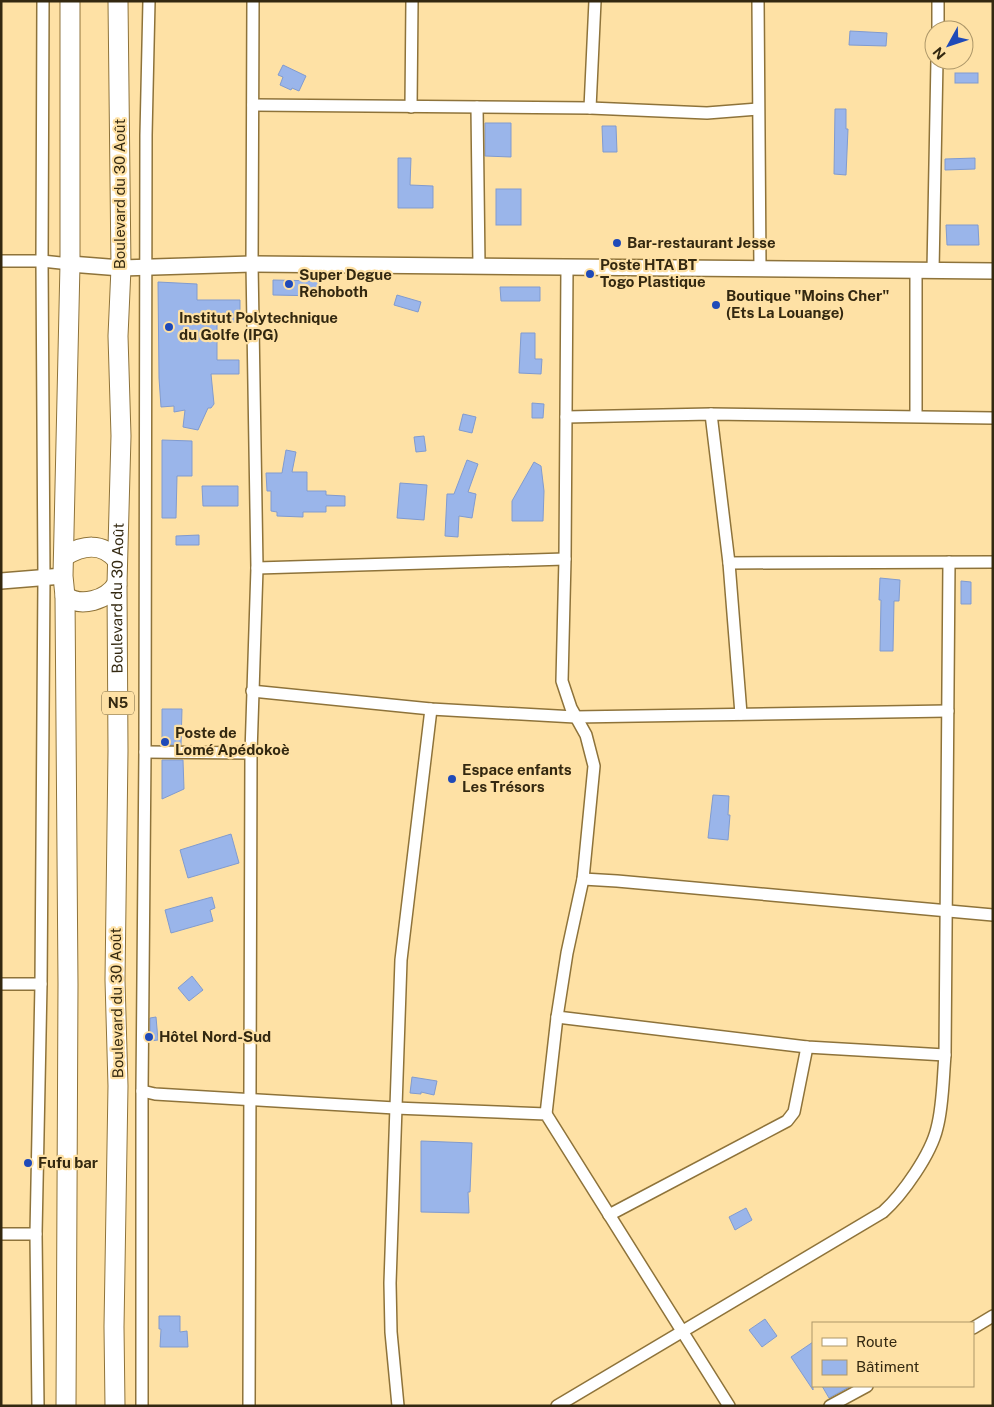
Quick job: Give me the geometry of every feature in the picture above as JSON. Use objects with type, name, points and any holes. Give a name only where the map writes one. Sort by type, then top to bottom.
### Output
[{"type":"highway","points":[[66,1406],[68,984],[65,596],[63,576],[65,556],[70,264],[70,1]]},
{"type":"highway","name":"Boulevard du 30 Août","points":[[115,1406],[114,1327],[118,1086],[115,980],[118,751],[117,560],[121,436],[118,336],[121,268],[118,1]]},
{"type":"highway","points":[[65,556],[74,550],[96,547],[106,549],[117,560]]},
{"type":"highway","points":[[65,596],[71,601],[95,600],[107,596],[117,584]]},
{"type":"street","points":[[38,1406],[36,1234],[41,984],[44,578],[43,1]]},
{"type":"street","points":[[142,1406],[146,268],[149,1]]},
{"type":"street","points":[[249,1406],[252,691],[256,568],[252,264],[253,1]]},
{"type":"street","points":[[411,107],[412,1]]},
{"type":"street","points":[[590,108],[595,1]]},
{"type":"street","points":[[758,1],[760,269]]},
{"type":"street","points":[[938,1],[938,20]]},
{"type":"street","points":[[933,270],[937,70]]},
{"type":"street","points":[[252,106],[590,108],[707,113],[758,109]]},
{"type":"street","points":[[477,107],[478,266]]},
{"type":"street","points":[[1,261],[42,261],[121,268],[252,264],[993,271]]},
{"type":"street","points":[[567,267],[566,559],[562,681],[566,695],[586,736],[594,766],[583,879],[567,953],[557,1017],[546,1114],[729,1406]]},
{"type":"street","points":[[916,270],[916,416]]},
{"type":"street","points":[[566,417],[711,414],[993,418]]},
{"type":"street","points":[[711,414],[729,563],[740,714]]},
{"type":"street","points":[[256,568],[566,559]]},
{"type":"street","points":[[557,1406],[875,1217],[900,1195],[931,1147],[938,1126],[945,1055],[949,562]]},
{"type":"street","points":[[729,563],[993,562]]},
{"type":"street","points":[[1,581],[63,576]]},
{"type":"street","points":[[252,691],[431,709],[576,717],[948,711]]},
{"type":"street","points":[[398,1406],[390,1307],[401,960],[431,709]]},
{"type":"street","points":[[145,752],[252,754]]},
{"type":"street","points":[[583,879],[993,915]]},
{"type":"street","points":[[1,984],[41,984]]},
{"type":"street","points":[[557,1017],[807,1047],[945,1055]]},
{"type":"street","points":[[609,1216],[787,1120],[794,1112],[807,1047]]},
{"type":"street","points":[[142,1092],[395,1108],[546,1114]]},
{"type":"street","points":[[1,1234],[36,1234]]},
{"type":"street","points":[[974,1328],[991,1321]]},
{"type":"street","points":[[830,1406],[865,1387]]},
{"type":"building","points":[[850,31],[887,33],[886,46],[849,45]]},
{"type":"building","points":[[283,65],[306,76],[299,91],[280,85],[283,77],[278,75]]},
{"type":"building","points":[[955,73],[978,73],[978,83],[955,83]]},
{"type":"building","points":[[835,109],[846,109],[846,129],[848,129],[846,175],[834,174]]},
{"type":"building","points":[[485,123],[511,123],[511,157],[485,156]]},
{"type":"building","points":[[602,126],[616,126],[617,152],[603,152]]},
{"type":"building","points":[[398,158],[411,158],[410,185],[433,186],[433,208],[398,208]]},
{"type":"building","points":[[975,158],[975,169],[945,170],[945,159]]},
{"type":"building","points":[[496,189],[521,189],[521,225],[496,225]]},
{"type":"building","points":[[946,225],[978,225],[979,245],[947,245]]},
{"type":"building","points":[[273,280],[321,281],[320,296],[273,295]]},
{"type":"building","points":[[158,282],[197,284],[197,300],[240,300],[240,322],[217,322],[217,360],[239,360],[239,374],[211,374],[214,404],[211,408],[208,408],[198,430],[183,427],[185,410],[174,412],[174,406],[161,407]]},
{"type":"building","points":[[500,287],[540,287],[540,301],[501,301]]},
{"type":"building","points":[[397,295],[421,302],[418,312],[394,305]]},
{"type":"building","points":[[521,333],[535,333],[535,359],[542,359],[541,374],[519,373]]},
{"type":"building","points":[[532,403],[544,404],[543,418],[532,418]]},
{"type":"building","points":[[463,414],[476,417],[472,433],[459,430]]},
{"type":"building","points":[[424,436],[426,451],[416,452],[414,437]]},
{"type":"building","points":[[162,440],[192,441],[192,476],[177,476],[176,518],[162,518]]},
{"type":"building","points":[[286,450],[296,452],[292,472],[307,472],[307,491],[326,491],[326,495],[345,496],[345,506],[326,506],[326,512],[303,512],[303,517],[277,516],[277,512],[271,511],[271,491],[267,491],[266,473],[282,473]]},
{"type":"building","points":[[467,460],[478,464],[468,492],[476,494],[472,518],[459,516],[458,537],[445,536],[447,494],[454,494]]},
{"type":"building","points":[[534,462],[541,466],[544,491],[543,521],[512,521],[512,501]]},
{"type":"building","points":[[400,483],[427,485],[424,520],[397,518]]},
{"type":"building","points":[[202,486],[238,486],[238,506],[203,506]]},
{"type":"building","points":[[199,535],[199,545],[176,545],[176,536]]},
{"type":"building","points":[[880,578],[900,580],[899,601],[894,601],[893,651],[880,651]]},
{"type":"building","points":[[961,581],[971,582],[971,604],[961,604]]},
{"type":"building","points":[[162,709],[182,709],[181,745],[162,745]]},
{"type":"building","points":[[162,760],[183,760],[184,789],[162,799]]},
{"type":"building","points":[[713,795],[729,796],[728,840],[708,838]]},
{"type":"building","points":[[231,834],[239,863],[188,878],[180,850]]},
{"type":"building","points":[[212,897],[215,908],[210,910],[213,921],[171,933],[165,910]]},
{"type":"building","points":[[192,976],[203,990],[189,1001],[178,988]]},
{"type":"building","points":[[156,1017],[158,1040],[150,1041],[150,1018]]},
{"type":"building","points":[[412,1077],[437,1081],[434,1095],[421,1092],[421,1094],[410,1093]]},
{"type":"building","points":[[421,1141],[472,1143],[470,1192],[468,1192],[469,1213],[421,1212]]},
{"type":"building","points":[[746,1208],[752,1220],[735,1230],[729,1217]]},
{"type":"building","points":[[159,1316],[180,1316],[180,1332],[187,1331],[188,1347],[160,1347],[161,1329],[159,1329]]},
{"type":"building","points":[[765,1319],[777,1336],[762,1347],[749,1330]]},
{"type":"building","points":[[812,1343],[813,1390],[791,1357]]},
{"type":"building","points":[[823,1387],[849,1387],[829,1398]]},
{"type":"place","name":"Bar-restaurant Jesse","points":[[617,243]]},
{"type":"place","name":"Poste HTA BT Togo Plastique","points":[[590,274]]},
{"type":"place","name":"Super Degue Rehoboth","points":[[289,284]]},
{"type":"place","name":"Boutique \"Moins Cher\" (Ets La Louange)","points":[[716,305]]},
{"type":"place","name":"Institut Polytechnique du Golfe (IPG)","points":[[169,327]]},
{"type":"place","name":"Poste de Lomé Apédokoè","points":[[165,742]]},
{"type":"place","name":"Espace enfants Les Trésors","points":[[452,779]]},
{"type":"place","name":"Hôtel Nord-Sud","points":[[149,1037]]},
{"type":"place","name":"Fufu bar","points":[[28,1163]]}]
